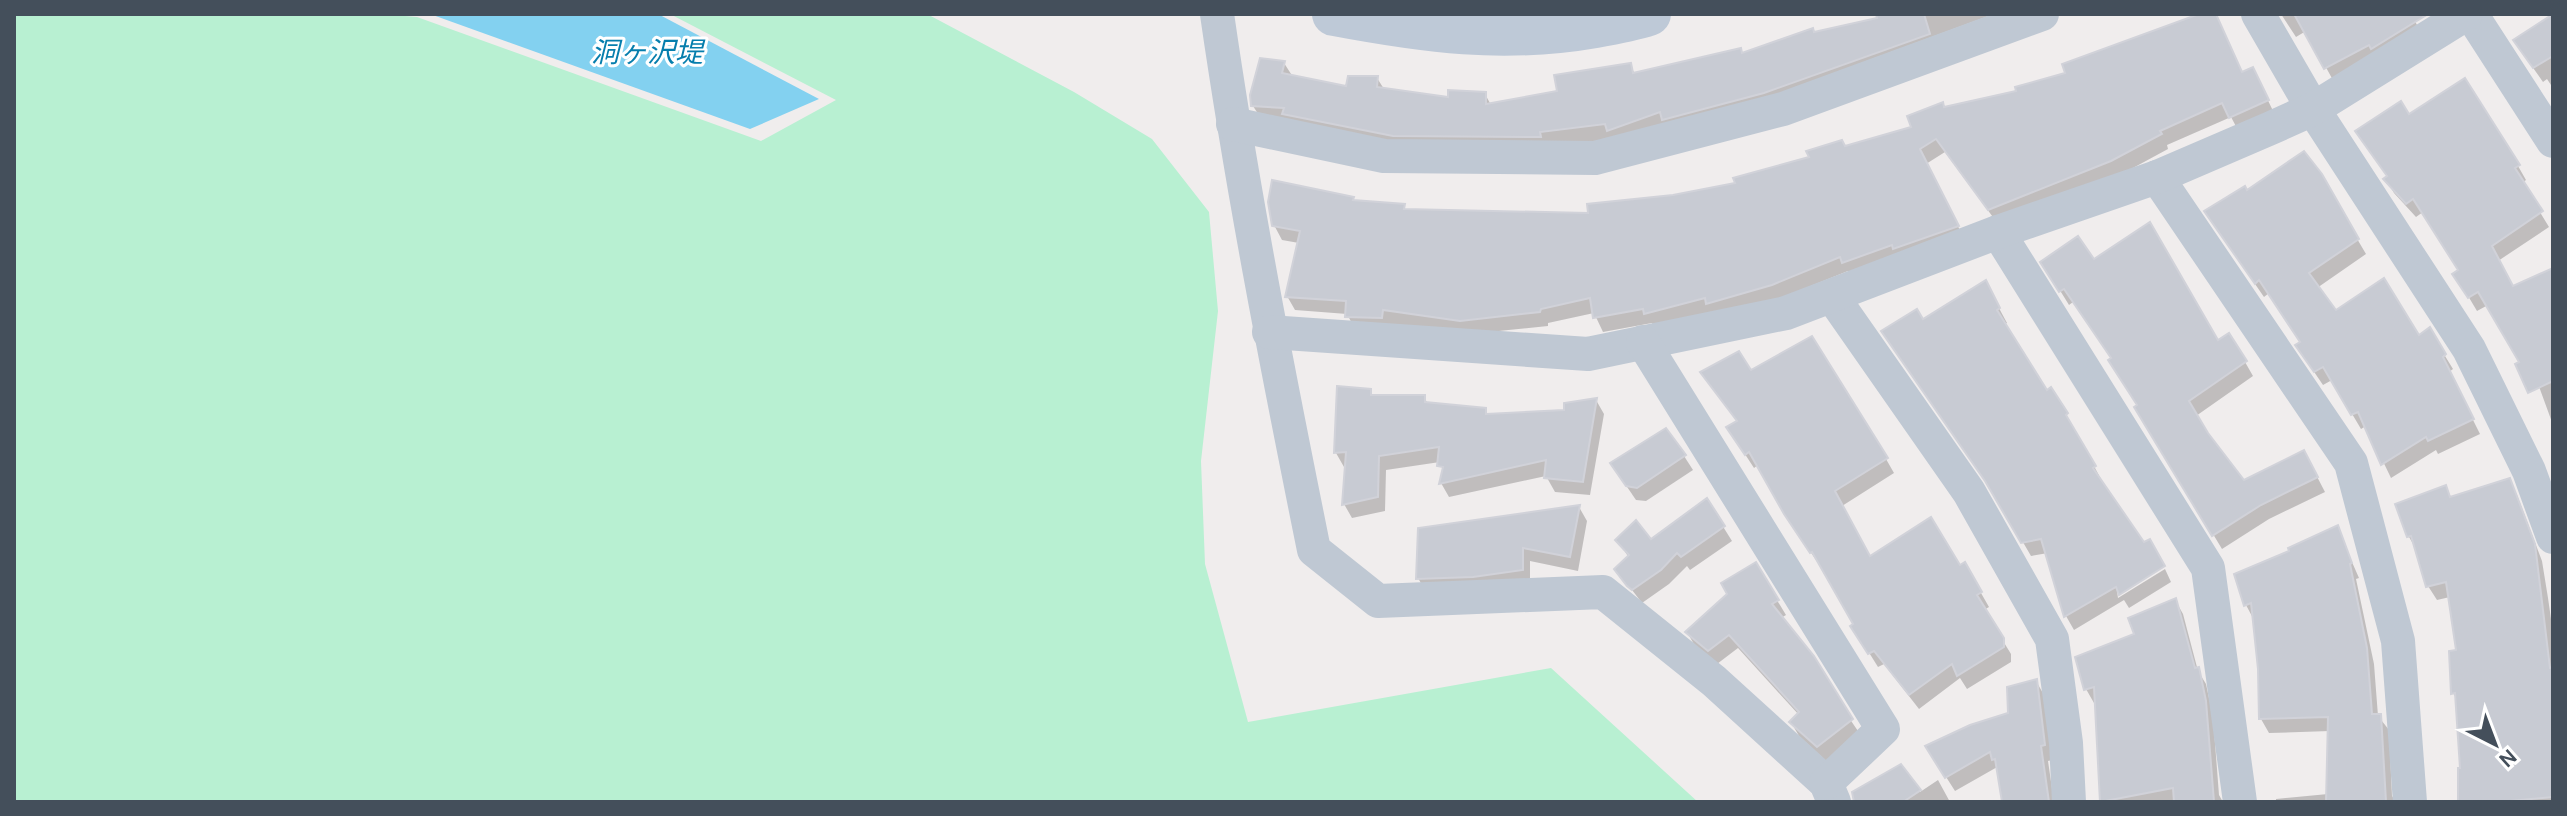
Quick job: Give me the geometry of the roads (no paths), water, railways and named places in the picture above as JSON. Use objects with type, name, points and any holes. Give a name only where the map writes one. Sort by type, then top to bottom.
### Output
[{"type":"street","points":[[1217,14],[1269,332],[1314,550],[1378,601],[1603,592],[1714,681],[1830,792],[1883,729],[1643,342]]},
{"type":"street","points":[[1334,14],[1389,25],[1465,34],[1549,34],[1649,14]]},
{"type":"street","points":[[1233,124],[1384,156],[1595,158],[1783,109],[2042,14]]},
{"type":"street","points":[[2258,14],[2313,109],[2469,349],[2529,471],[2553,537]]},
{"type":"street","points":[[1269,332],[1588,354],[1786,313],[1998,232],[2157,177],[2313,109],[2469,14],[2553,141]]},
{"type":"street","points":[[2157,177],[2351,463],[2398,641],[2410,802]]},
{"type":"street","points":[[1998,232],[2208,568],[2240,802]]},
{"type":"street","points":[[1832,296],[1969,492],[2052,639],[2066,743],[2069,802]]},
{"type":"water","name":"洞ヶ沢堤","points":[[430,14],[658,14],[819,99],[750,129]]}]
